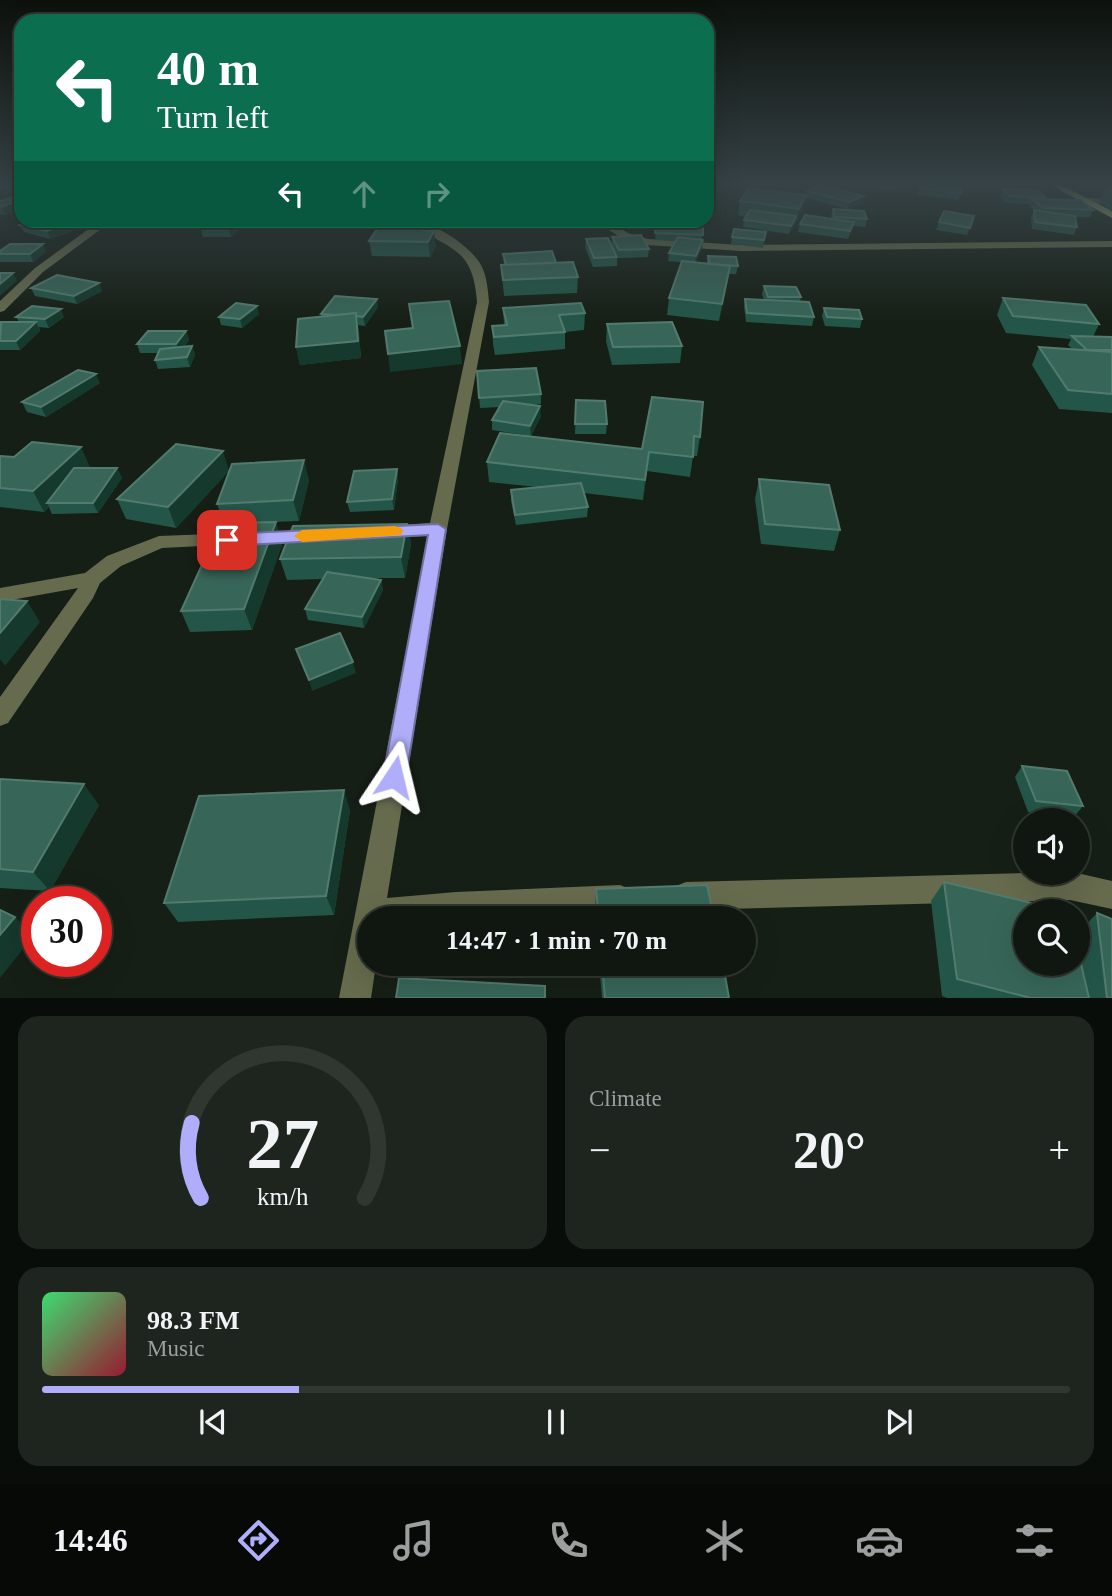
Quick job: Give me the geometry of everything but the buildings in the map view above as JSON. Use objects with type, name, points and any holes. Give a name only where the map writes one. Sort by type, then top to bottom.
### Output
[{"type":"street","points":[[0,308],[39,270],[93,231]]},
{"type":"street","points":[[371,906],[438,529],[482,302],[481,282],[474,262],[430,231]]},
{"type":"street","points":[[616,231],[647,242],[741,248],[1112,244]]},
{"type":"street","points":[[368,533],[438,529]]},
{"type":"street","points":[[0,595],[90,579],[114,561],[159,542],[326,535]]},
{"type":"street","points":[[0,716],[86,593],[90,579]]},
{"type":"street","points":[[456,906],[649,897],[1070,886],[1112,895]]},
{"type":"street","points":[[355,998],[359,976]]},
{"type":"slow traffic","points":[[302,536],[395,531]]},
{"type":"route","points":[[227,540],[438,529],[394,777]]}]
